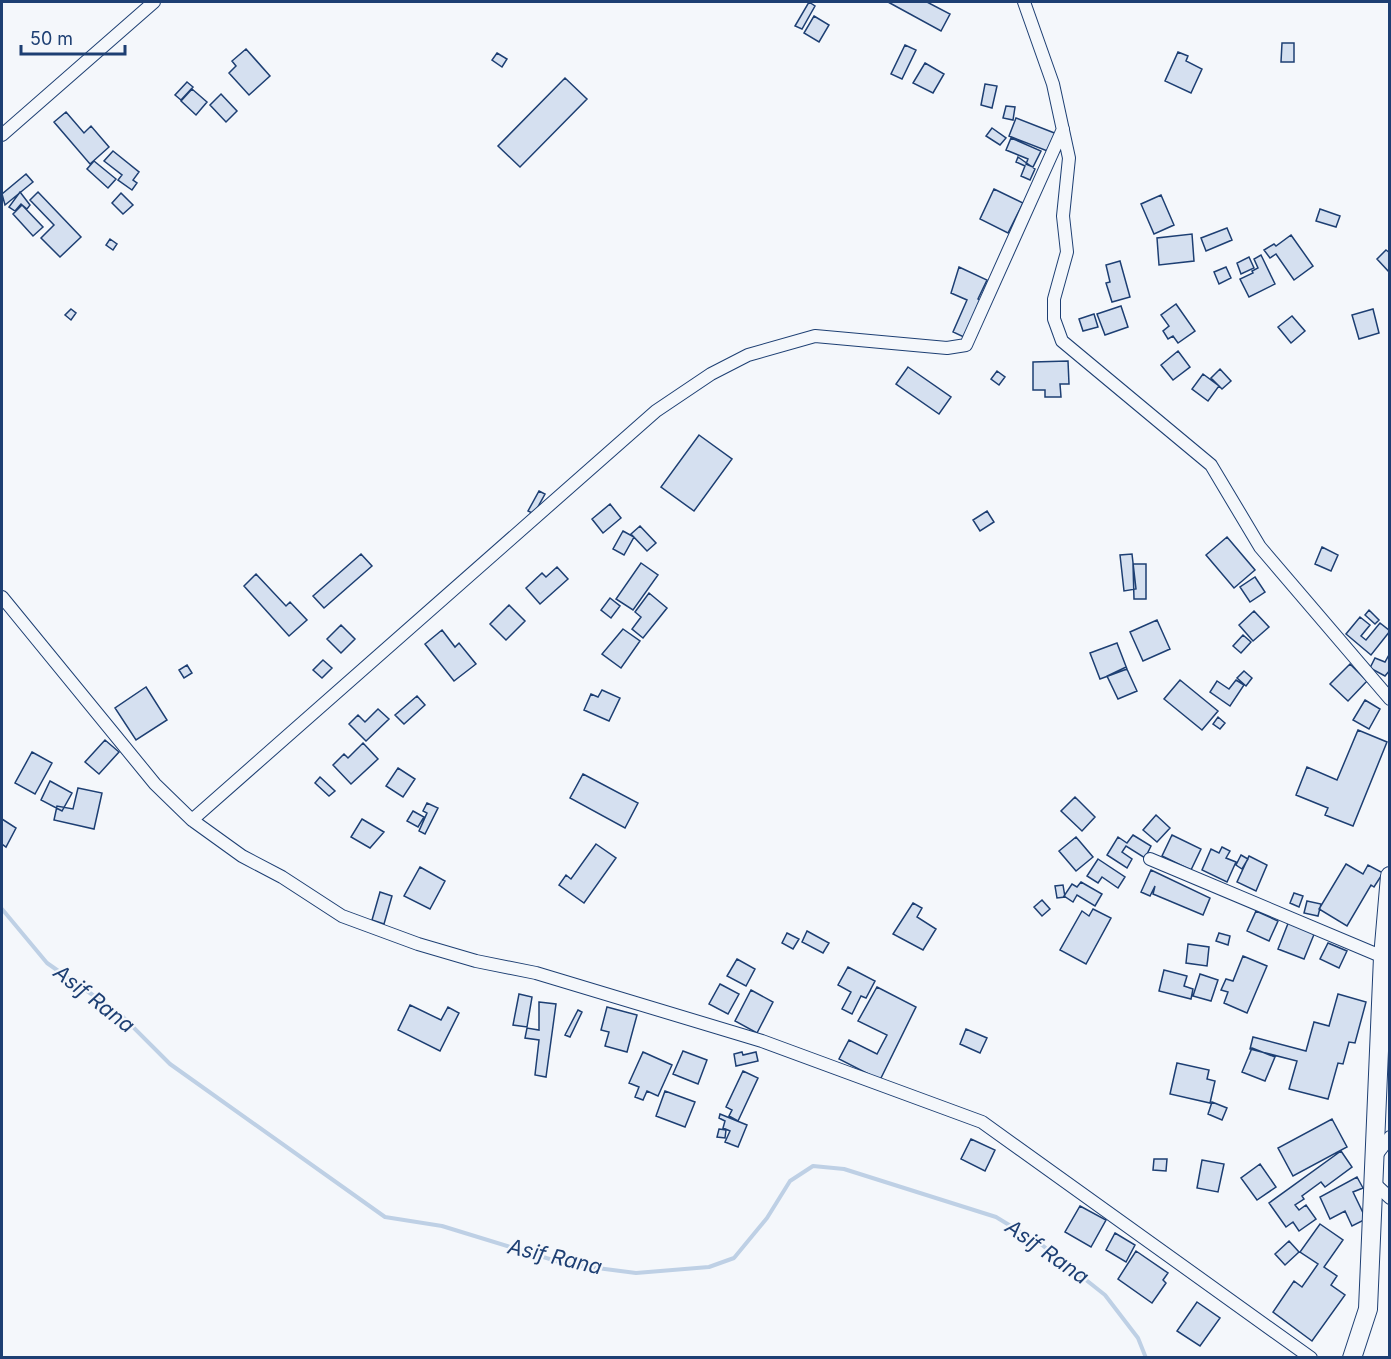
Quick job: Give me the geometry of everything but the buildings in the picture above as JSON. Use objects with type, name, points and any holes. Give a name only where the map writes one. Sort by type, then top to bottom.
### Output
[{"type":"main road","points":[[1352,1358],[1368,1309],[1383,957],[1389,876]]},
{"type":"street","points":[[2,135],[154,2]]},
{"type":"street","points":[[1024,2],[1053,84],[1069,158],[1063,216],[1067,252],[1054,299],[1054,319],[1062,341],[1211,465],[1260,547],[1389,699]]},
{"type":"street","points":[[192,820],[656,411],[711,374],[748,355],[815,336],[947,348],[966,345],[1063,129]]},
{"type":"street","points":[[2,597],[155,784],[192,820],[242,856],[282,877],[342,916],[418,944],[476,961],[536,973],[762,1041],[982,1122],[1311,1358]]},
{"type":"street","points":[[1150,859],[1383,957]]},
{"type":"street","points":[[1374,1158],[1389,1137]]},
{"type":"street","points":[[1373,1182],[1389,1198]]},
{"type":"waterway","name":"Asif Rana","points":[[2,909],[47,963],[120,1014],[170,1064],[385,1217],[442,1226],[566,1264],[636,1273],[709,1267],[734,1258],[767,1218],[790,1181],[813,1166],[844,1169],[996,1217],[1042,1245],[1105,1295],[1138,1338],[1146,1358]]}]
